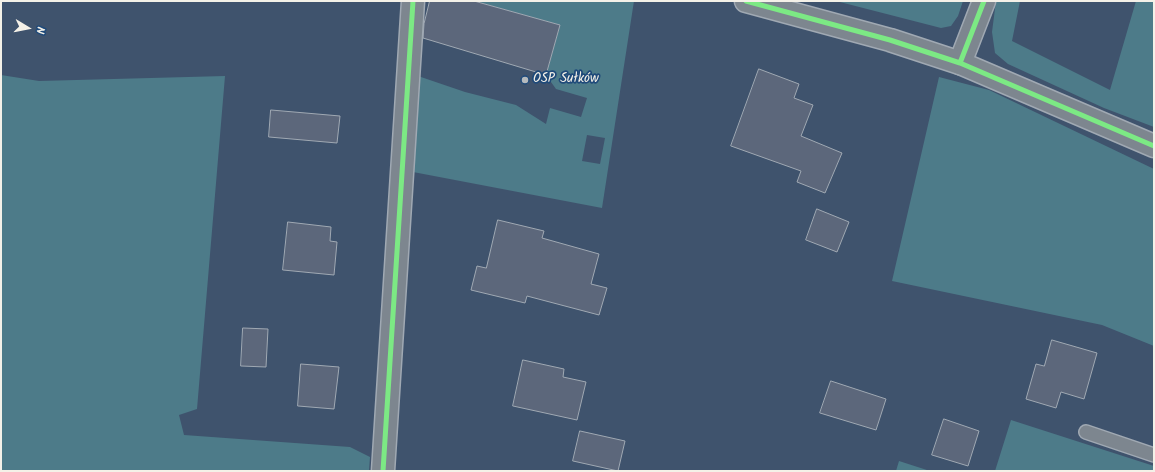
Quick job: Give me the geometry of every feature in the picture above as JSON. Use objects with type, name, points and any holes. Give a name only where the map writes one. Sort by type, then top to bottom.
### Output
[{"type":"street","points":[[383,471],[413,1]]},
{"type":"street","points":[[746,1],[890,40],[960,63],[1016,85],[1154,146]]},
{"type":"street","points":[[960,63],[984,1]]},
{"type":"lane","points":[[1086,432],[1154,455]]},
{"type":"shaded area","points":[[474,1],[634,1],[602,208],[413,172],[418,76],[465,92],[516,105],[546,124],[550,108],[581,117],[587,98],[556,89],[546,75],[560,25]],"holes":[[[587,135],[605,138],[600,164],[582,161]]]},
{"type":"shaded area","points":[[836,1],[963,1],[958,16],[951,26],[941,28]]},
{"type":"shaded area","points":[[996,1],[1020,1],[1012,41],[1110,90],[1136,1],[1154,1],[1154,127],[1104,108],[1008,64],[995,53],[992,32]]},
{"type":"shaded area","points":[[1,75],[39,81],[225,76],[197,409],[179,415],[184,435],[350,447],[370,457],[369,471],[1,471]]},
{"type":"shaded area","points":[[939,77],[989,90],[1154,169],[1154,346],[1102,325],[892,281]]},
{"type":"shaded area","points":[[1011,420],[1154,466],[1154,471],[995,471]]},
{"type":"shaded area","points":[[899,461],[930,471],[896,471]]},
{"type":"building","points":[[430,1],[474,1],[560,25],[546,75],[423,38],[424,24]]},
{"type":"building","points":[[759,69],[799,84],[794,98],[813,105],[801,136],[842,153],[825,193],[797,182],[801,171],[731,146]]},
{"type":"building","points":[[271,110],[340,116],[337,143],[269,137]]},
{"type":"building","points":[[817,209],[849,222],[837,252],[806,240]]},
{"type":"building","points":[[498,220],[544,231],[542,238],[599,254],[591,284],[607,288],[599,315],[527,296],[525,303],[471,290],[477,266],[486,268]]},
{"type":"building","points":[[288,222],[331,227],[330,241],[337,242],[334,275],[283,270]]},
{"type":"building","points":[[243,328],[268,329],[266,367],[241,366]]},
{"type":"building","points":[[1052,340],[1097,353],[1084,399],[1061,392],[1056,408],[1026,399],[1036,364],[1044,366]]},
{"type":"building","points":[[523,360],[564,369],[563,377],[586,382],[577,420],[513,406]]},
{"type":"building","points":[[301,364],[339,367],[334,409],[298,406]]},
{"type":"building","points":[[831,381],[886,399],[876,430],[820,413]]},
{"type":"building","points":[[944,419],[979,431],[968,466],[932,455]]},
{"type":"building","points":[[580,431],[625,441],[618,471],[573,461]]},
{"type":"cycle path","points":[[383,471],[413,1]]},
{"type":"cycle path","points":[[746,1],[890,40],[960,63],[1154,146]]},
{"type":"cycle path","points":[[960,63],[984,1]]},
{"type":"place","name":"OSP Sułków","points":[[525,80]]}]
